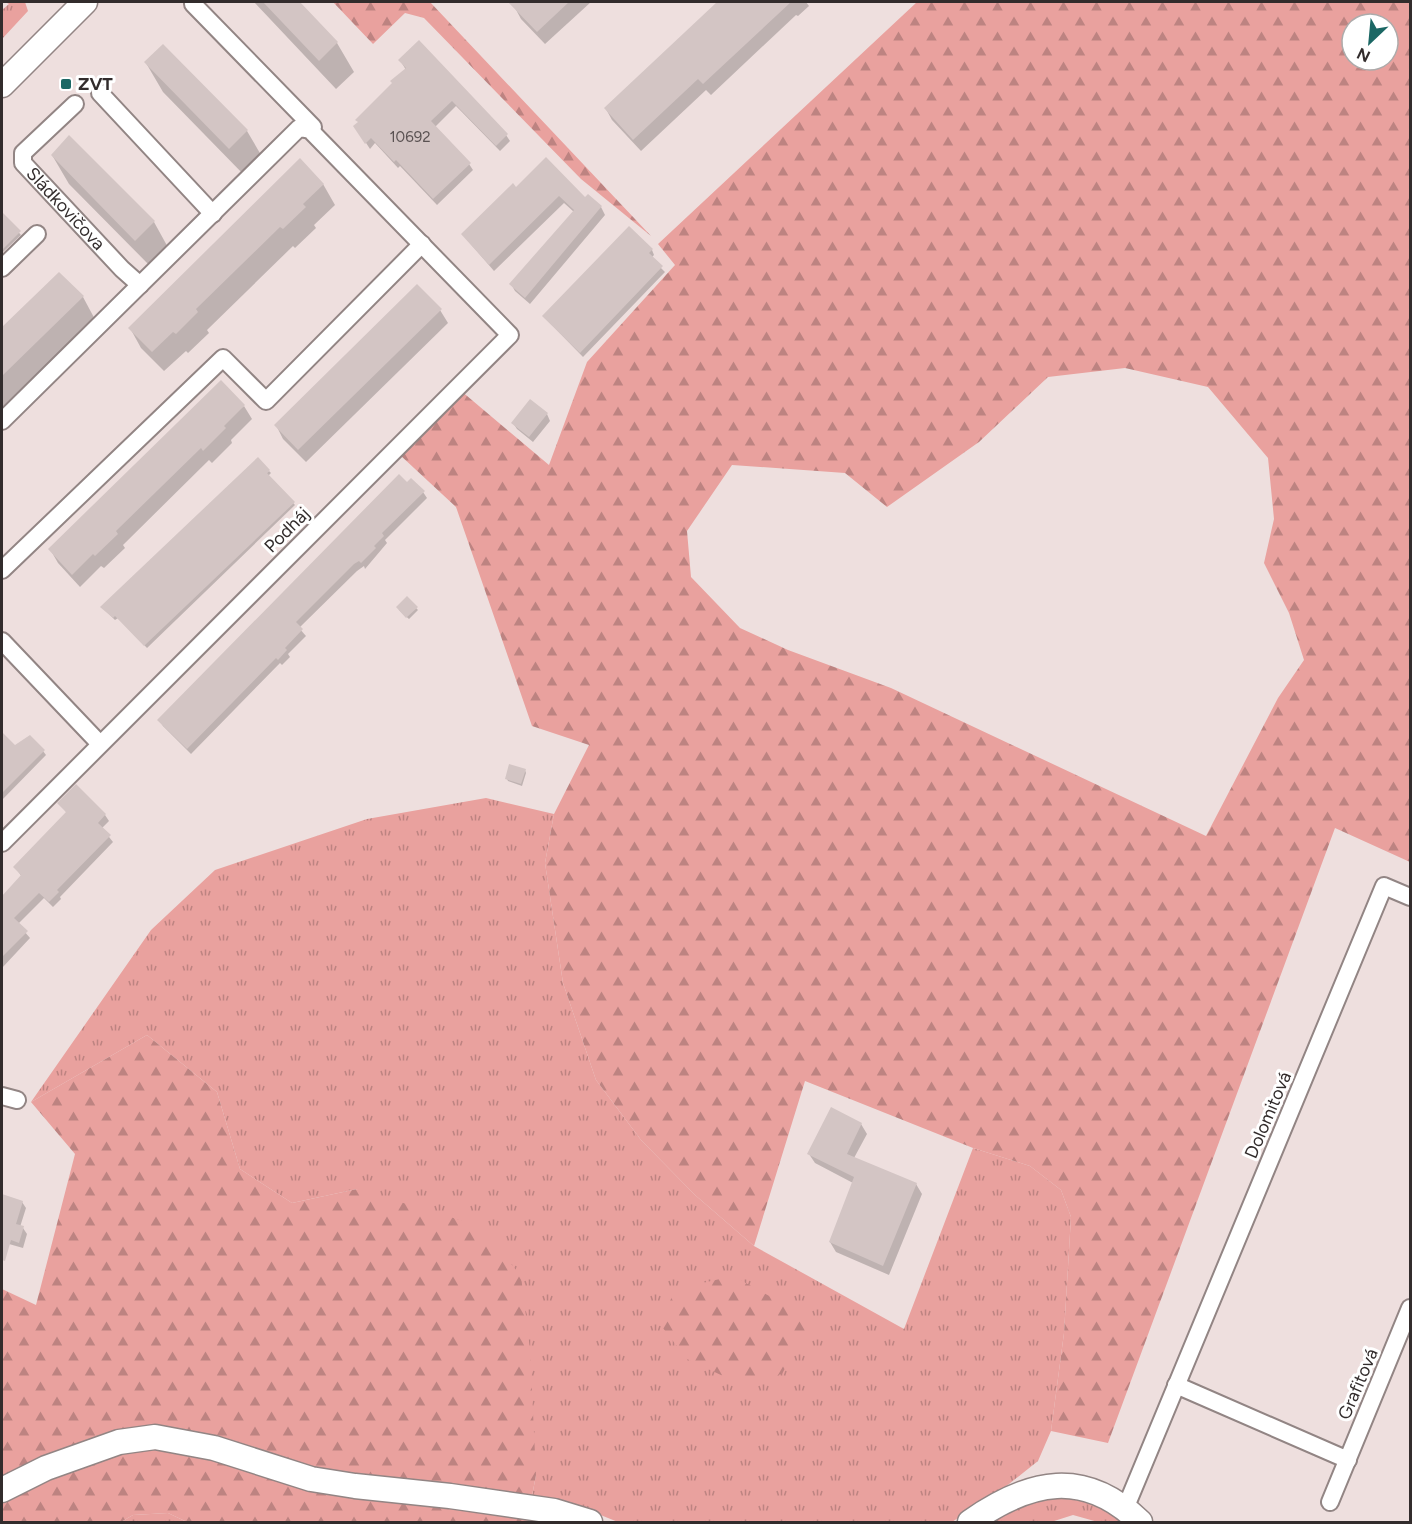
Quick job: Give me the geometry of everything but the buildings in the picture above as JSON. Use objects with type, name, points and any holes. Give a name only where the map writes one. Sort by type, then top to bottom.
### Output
[{"type":"street","points":[[2,85],[85,2]]},
{"type":"street","points":[[194,4],[313,127]]},
{"type":"street","points":[[100,93],[213,214]]},
{"type":"street","name":"Sládkovičova","points":[[75,104],[22,153],[23,163],[122,269],[140,285]]},
{"type":"street","name":"Podháj","points":[[2,421],[299,128],[310,130],[510,335],[2,843]]},
{"type":"street","points":[[2,268],[37,234]]},
{"type":"street","points":[[2,570],[223,357],[266,402],[422,244]]},
{"type":"street","points":[[2,641],[100,744]]},
{"type":"street","name":"Dolomitová","points":[[1133,1516],[1176,1385],[1384,886],[1410,897]]},
{"type":"street","name":"Grafitová","points":[[1330,1502],[1409,1319]]},
{"type":"street","points":[[1176,1385],[1348,1460]]},
{"type":"street","points":[[2,1490],[46,1468],[119,1442],[155,1437],[214,1448],[311,1479],[555,1511],[590,1522]]},
{"type":"street","points":[[970,1522],[1003,1501],[1019,1494],[1057,1486],[1089,1489],[1104,1495],[1133,1516]]},
{"type":"green space","points":[[5,2],[25,2],[28,11],[2,39],[2,10],[9,4]]},
{"type":"green space","points":[[333,2],[430,2],[651,236],[581,179],[424,18],[405,13],[373,44]]},
{"type":"green space","points":[[917,2],[1410,2],[1410,862],[1335,828],[1108,1443],[1051,1431],[1064,1333],[1071,1217],[1061,1190],[1030,1166],[973,1148],[805,1081],[754,1246],[695,1195],[641,1140],[596,1080],[563,983],[545,863],[554,814],[589,745],[532,726],[456,507],[400,455],[460,390],[549,465],[587,362],[675,265],[658,244]],"holes":[[[1125,368],[1208,387],[1268,458],[1274,519],[1264,563],[1289,613],[1304,660],[1278,698],[1206,836],[891,688],[788,650],[740,628],[691,577],[687,531],[732,465],[845,473],[887,507],[979,442],[1048,377]]]},
{"type":"green space","points":[[486,798],[554,814],[545,863],[563,983],[596,1080],[641,1140],[695,1195],[754,1246],[904,1329],[973,1148],[1030,1166],[1061,1190],[1071,1217],[1064,1333],[1051,1431],[1038,1461],[1009,1484],[952,1522],[618,1522],[568,1502],[532,1496],[536,1475],[357,1189],[292,1203],[240,1169],[217,1092],[147,1035],[31,1102],[151,930],[215,870],[367,819]]},
{"type":"green space","points":[[147,1035],[217,1092],[240,1169],[292,1203],[357,1189],[480,1226],[521,1276],[530,1350],[536,1475],[532,1496],[556,1522],[187,1522],[168,1513],[133,1515],[121,1522],[2,1522],[2,1289],[36,1305],[75,1154],[31,1102]]},
{"type":"green space","points":[[733,1276],[811,1319],[782,1374],[740,1384],[687,1359],[659,1323],[676,1289]]},
{"type":"green space","points":[[1069,1496],[1096,1503],[1126,1522],[1098,1522],[1073,1515],[1051,1522],[986,1522],[1026,1503]]},
{"type":"green space","points":[[168,1513],[187,1522],[121,1522],[133,1515]]},
{"type":"place","name":"ZVT","points":[[66,84]]}]
